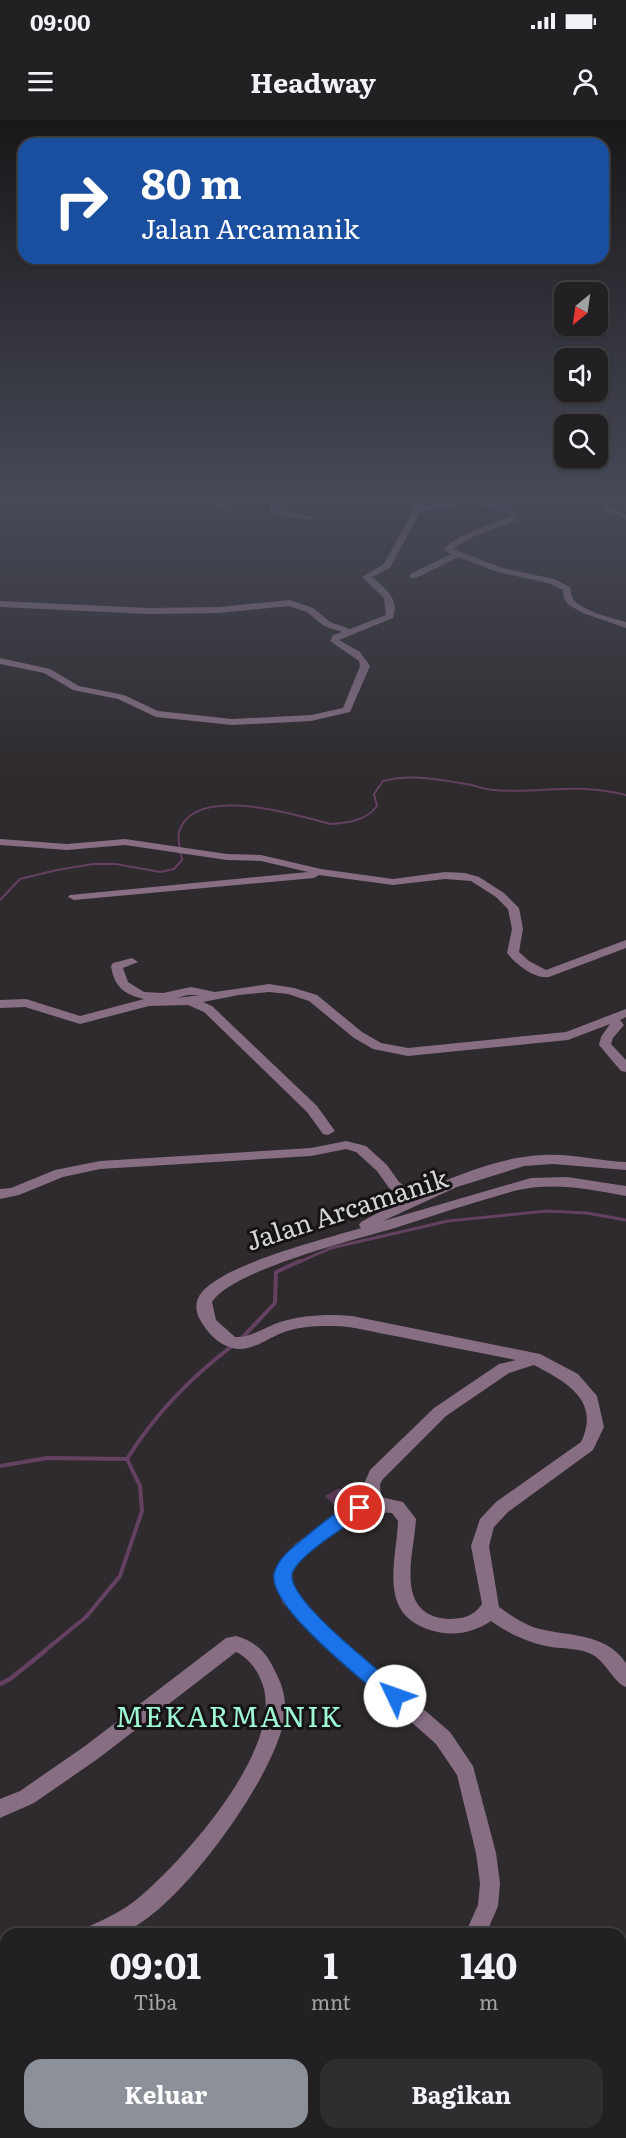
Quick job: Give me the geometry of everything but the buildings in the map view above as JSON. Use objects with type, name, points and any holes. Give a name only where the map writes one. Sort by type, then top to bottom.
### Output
[{"type":"street","points":[[0,661],[47,671],[76,688],[121,697],[156,714],[232,723],[311,718],[347,710],[365,666],[358,654],[334,641],[336,637],[348,631],[390,616],[393,608],[388,595]]},
{"type":"street","points":[[568,595],[568,599],[574,604],[626,625]]},
{"type":"street","points":[[0,604],[149,611],[219,610],[290,603],[310,610],[327,624],[348,631]]},
{"type":"street","points":[[0,842],[67,847],[125,842],[227,857],[239,855],[272,859],[316,872],[331,872],[390,882],[413,882],[456,876],[474,879],[487,890],[502,896],[511,905],[516,913],[519,932],[513,953],[525,964],[545,974],[626,944]]},
{"type":"street","points":[[74,897],[193,888],[331,872]]},
{"type":"street","points":[[132,962],[117,966],[119,978],[129,989],[143,997],[173,995],[189,990],[215,996]]},
{"type":"street","points":[[0,1004],[26,1003],[80,1020],[149,1002],[189,1001],[269,988],[313,998],[358,1035],[377,1046],[408,1052],[568,1036],[626,1013]]},
{"type":"street","points":[[189,1001],[208,1009],[312,1109],[328,1131]]},
{"type":"street","points":[[613,1019],[618,1025],[607,1037],[604,1045],[626,1068]]},
{"type":"street","points":[[0,1194],[14,1192],[60,1173],[100,1165],[311,1152],[346,1145],[361,1149],[394,1185],[415,1201]]},
{"type":"street","points":[[360,1234],[361,1229],[368,1223],[475,1175],[533,1160],[626,1166]]},
{"type":"street","name":"Jalan Arcamanik","points":[[489,1610],[490,1599],[480,1546],[486,1524],[502,1507],[580,1452],[590,1441],[596,1427],[594,1409],[582,1387],[572,1378],[534,1358],[375,1327],[362,1322],[310,1322],[279,1328],[236,1343],[220,1335],[205,1314],[204,1303],[207,1295],[224,1284],[279,1259],[532,1182],[577,1182],[626,1191]]},
{"type":"street","points":[[373,1505],[372,1484],[376,1475],[440,1412],[505,1368],[520,1365],[534,1358]]},
{"type":"street","points":[[478,1928],[488,1906],[490,1883],[484,1843],[466,1772],[443,1738],[306,1618],[290,1599],[283,1585],[283,1573],[291,1559],[351,1512],[373,1505],[394,1506],[405,1514],[407,1526],[401,1584],[404,1599],[415,1613],[434,1624],[456,1626],[479,1619],[489,1610],[526,1633],[549,1639],[589,1644],[599,1648],[615,1662],[626,1679]]},
{"type":"street","points":[[0,1809],[27,1797],[92,1752],[232,1644],[237,1644],[247,1650],[270,1674],[276,1690],[272,1723],[250,1780],[237,1803],[194,1857],[150,1902],[124,1920],[107,1928]]},
{"type":"shaded area","points":[[339,1488],[355,1502],[341,1512],[325,1496]]},
{"type":"waterway","points":[[0,900],[20,879],[57,870],[93,864],[116,864],[160,872],[174,869],[182,860],[179,832],[188,817],[204,809],[247,806],[330,824],[343,823],[362,818],[373,811],[377,806],[374,794],[383,781],[404,778],[435,779],[493,790],[592,789],[626,795]]},
{"type":"waterway","points":[[297,1263],[331,1248],[448,1221],[547,1211],[587,1213],[626,1220]]},
{"type":"waterway","points":[[242,1338],[275,1303],[276,1272],[300,1261]]},
{"type":"waterway","points":[[43,1652],[86,1617],[120,1576],[142,1511],[140,1486],[127,1459],[149,1427],[174,1398],[232,1346]]},
{"type":"waterway","points":[[0,1466],[47,1458],[126,1459]]},
{"type":"waterway","points":[[0,1684],[10,1679],[45,1651]]},
{"type":"district","name":"MEKARMANIK","points":[[229,1717]]},
{"type":"route","points":[[360,1508],[332,1526],[291,1559],[283,1573],[283,1585],[290,1599],[306,1618],[395,1696]]}]
